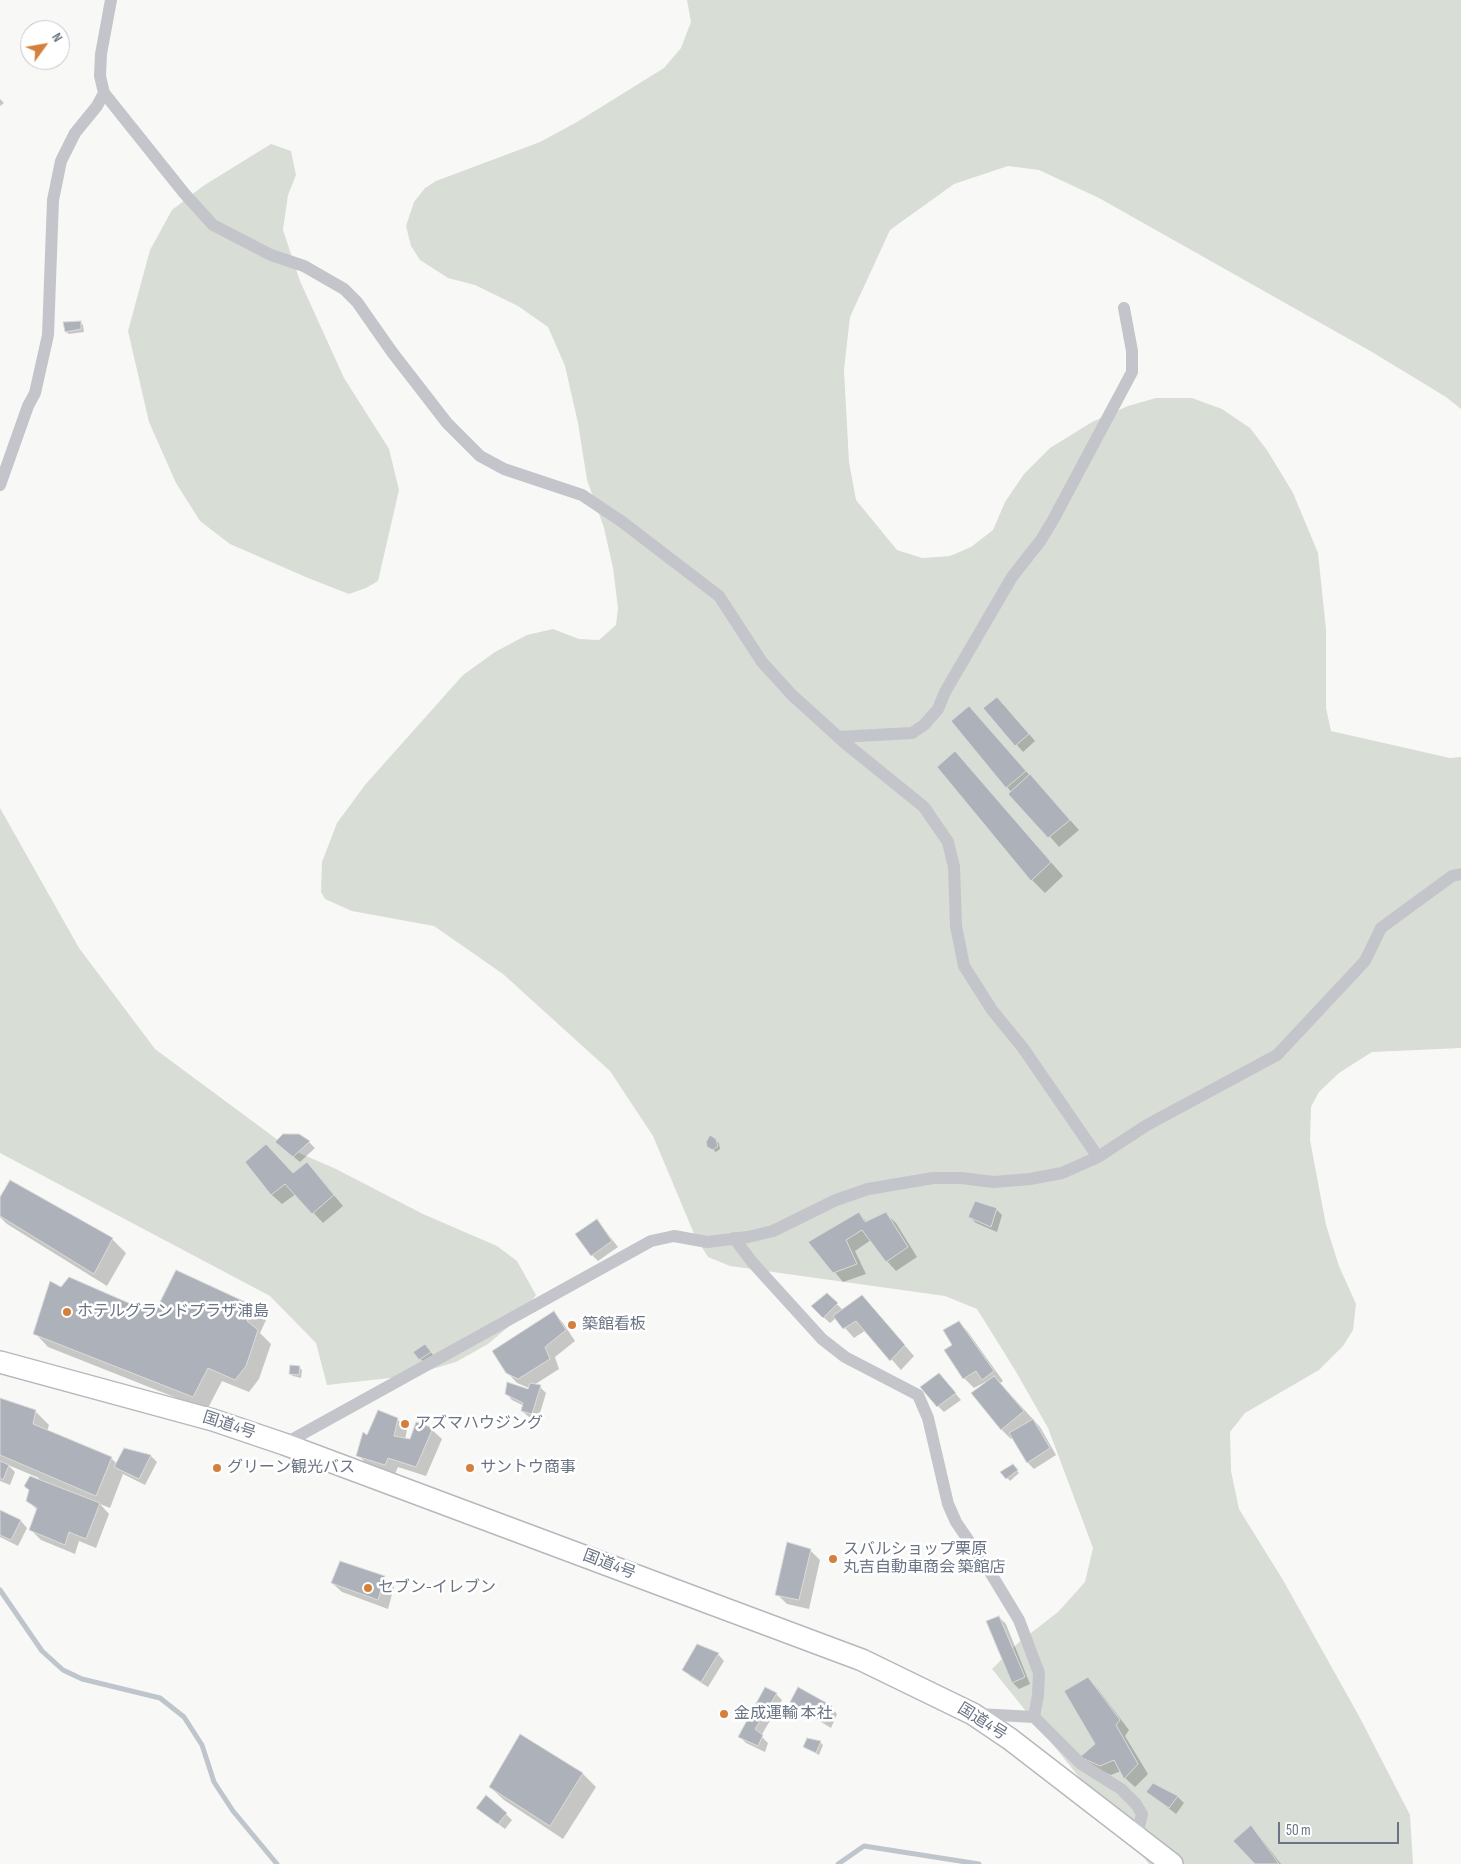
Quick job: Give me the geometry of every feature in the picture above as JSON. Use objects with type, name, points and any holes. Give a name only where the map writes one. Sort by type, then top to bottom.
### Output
[{"type":"highway","name":"国道4号","points":[[0,1362],[212,1420],[284,1444],[862,1660],[973,1714],[1010,1739],[1172,1864]]},
{"type":"street","points":[[111,0],[101,54],[100,76],[104,93],[184,193],[213,225],[271,255],[304,266],[344,289],[357,302],[392,352],[447,423],[480,456],[504,469],[582,495],[621,521],[719,596],[762,662],[792,695],[838,737],[924,807],[948,842],[954,866],[956,926],[964,966],[992,1010],[1023,1048],[1098,1156]]},
{"type":"street","points":[[0,485],[35,393],[48,335],[51,248],[54,226],[53,200],[61,161],[75,133],[98,106],[104,93]]},
{"type":"street","points":[[838,737],[912,733],[924,725],[938,709],[945,692],[1012,577],[1041,540],[1053,520],[1132,372],[1132,352],[1124,308]]},
{"type":"street","points":[[284,1444],[651,1241],[674,1236],[707,1242],[748,1238],[773,1231],[836,1200],[868,1189],[933,1178],[961,1178],[994,1182],[1030,1179],[1062,1173],[1098,1156],[1147,1125],[1277,1055],[1365,961],[1381,928],[1452,876],[1461,874]]},
{"type":"street","points":[[734,1238],[752,1262],[822,1339],[845,1357],[918,1396],[928,1418],[948,1504],[956,1522],[990,1572],[1019,1620],[1039,1672],[1038,1695],[1034,1717]]},
{"type":"street","points":[[973,1714],[1034,1717],[1081,1764],[1121,1788],[1136,1804],[1142,1814],[1136,1835]]},
{"type":"shaded area","points":[[687,0],[1461,0],[1461,409],[1446,397],[1372,352],[1099,198],[1039,170],[1008,166],[954,184],[890,230],[850,317],[844,370],[849,462],[856,500],[897,550],[922,558],[950,556],[971,547],[993,530],[1005,502],[1024,474],[1050,448],[1092,422],[1128,406],[1156,398],[1192,398],[1222,409],[1250,428],[1267,450],[1293,493],[1318,553],[1326,629],[1326,708],[1331,731],[1450,758],[1461,757],[1461,1048],[1372,1052],[1339,1073],[1319,1092],[1311,1107],[1310,1140],[1326,1225],[1339,1266],[1356,1304],[1353,1330],[1343,1346],[1319,1370],[1245,1413],[1230,1432],[1231,1471],[1239,1509],[1283,1580],[1360,1718],[1410,1815],[1413,1864],[1149,1864],[992,1669],[1018,1643],[1058,1612],[1085,1582],[1093,1548],[1048,1428],[977,1309],[945,1296],[730,1266],[708,1257],[695,1236],[653,1136],[610,1071],[503,974],[434,926],[352,911],[325,899],[321,892],[322,862],[337,823],[365,785],[463,675],[495,652],[527,635],[553,629],[579,639],[599,640],[616,625],[618,608],[613,568],[604,528],[587,480],[578,423],[565,366],[548,327],[518,306],[475,285],[448,278],[420,260],[411,246],[406,226],[414,202],[425,188],[436,181],[540,142],[577,122],[664,68],[681,48],[691,22]]},
{"type":"shaded area","points":[[271,144],[291,151],[296,175],[288,195],[283,230],[300,281],[344,378],[389,449],[399,490],[378,581],[349,594],[230,544],[200,521],[176,483],[149,422],[128,331],[150,250],[172,210],[203,186]]},
{"type":"shaded area","points":[[0,808],[79,948],[155,1049],[290,1149],[336,1169],[423,1214],[497,1246],[517,1261],[536,1295],[520,1317],[488,1344],[456,1362],[408,1376],[327,1385],[316,1343],[270,1296],[0,1153]]},
{"type":"building","points":[[81,321],[81,329],[65,332],[63,322]]},
{"type":"building","points":[[997,697],[1029,734],[1015,746],[983,708]]},
{"type":"building","points":[[969,706],[1026,771],[1006,788],[951,721]]},
{"type":"building","points":[[955,751],[1051,862],[1031,881],[937,767]]},
{"type":"building","points":[[1030,774],[1070,820],[1048,838],[1008,794]]},
{"type":"building","points":[[283,1134],[299,1134],[310,1141],[293,1157],[275,1142]]},
{"type":"building","points":[[710,1135],[716,1139],[718,1146],[713,1150],[707,1147],[706,1142]]},
{"type":"building","points":[[266,1144],[293,1173],[307,1162],[334,1195],[312,1214],[285,1184],[271,1195],[245,1162]]},
{"type":"building","points":[[10,1180],[113,1238],[94,1274],[0,1216],[0,1197]]},
{"type":"building","points":[[975,1201],[997,1208],[991,1227],[968,1217]]},
{"type":"building","points":[[859,1212],[865,1222],[886,1212],[908,1247],[886,1262],[862,1230],[846,1240],[857,1264],[833,1273],[808,1242]]},
{"type":"building","points":[[597,1219],[612,1241],[591,1256],[575,1234]]},
{"type":"building","points":[[176,1270],[254,1306],[247,1321],[258,1330],[246,1366],[235,1380],[208,1368],[193,1397],[33,1334],[50,1281],[61,1287],[69,1277],[154,1314]]},
{"type":"building","points":[[827,1293],[838,1303],[823,1318],[811,1306]]},
{"type":"building","points":[[862,1295],[905,1345],[890,1361],[856,1321],[843,1329],[833,1316]]},
{"type":"building","points":[[554,1311],[566,1330],[545,1347],[550,1359],[518,1379],[506,1373],[492,1351]]},
{"type":"building","points":[[959,1321],[994,1371],[982,1380],[976,1371],[963,1379],[944,1350],[952,1345],[943,1330]]},
{"type":"building","points":[[425,1344],[431,1352],[419,1360],[413,1352]]},
{"type":"building","points":[[290,1365],[300,1366],[299,1375],[289,1374]]},
{"type":"building","points":[[939,1373],[956,1393],[937,1407],[920,1387]]},
{"type":"building","points":[[994,1376],[1024,1411],[1001,1430],[971,1393]]},
{"type":"building","points":[[507,1382],[528,1389],[530,1383],[541,1385],[532,1414],[521,1411],[523,1403],[505,1394]]},
{"type":"building","points":[[0,1398],[36,1410],[33,1424],[112,1457],[96,1496],[0,1455]]},
{"type":"building","points":[[378,1410],[398,1418],[394,1436],[410,1439],[416,1422],[433,1428],[416,1467],[388,1458],[385,1465],[356,1456],[363,1432],[367,1435]]},
{"type":"building","points":[[1033,1419],[1050,1448],[1027,1463],[1009,1433]]},
{"type":"building","points":[[124,1448],[151,1455],[139,1479],[114,1467]]},
{"type":"building","points":[[0,1461],[9,1465],[3,1480],[0,1478]]},
{"type":"building","points":[[1013,1464],[1018,1470],[1006,1479],[1000,1472]]},
{"type":"building","points":[[30,1476],[100,1503],[86,1539],[69,1532],[65,1545],[29,1530],[37,1508],[26,1501],[29,1490],[24,1486]]},
{"type":"building","points":[[0,1510],[21,1520],[11,1540],[0,1535]]},
{"type":"building","points":[[787,1542],[811,1549],[799,1600],[775,1595]]},
{"type":"building","points":[[340,1561],[385,1576],[378,1600],[331,1583]]},
{"type":"building","points":[[999,1616],[1025,1677],[1012,1683],[986,1621]]},
{"type":"building","points":[[697,1644],[719,1653],[701,1682],[682,1670]]},
{"type":"building","points":[[1088,1677],[1120,1720],[1116,1725],[1138,1764],[1124,1779],[1114,1760],[1100,1766],[1080,1757],[1095,1744],[1064,1691]]},
{"type":"building","points":[[765,1687],[777,1693],[755,1729],[763,1735],[758,1746],[738,1737]]},
{"type":"building","points":[[798,1687],[832,1706],[824,1723],[790,1702]]},
{"type":"building","points":[[520,1734],[583,1773],[550,1826],[489,1787]]},
{"type":"building","points":[[807,1738],[821,1741],[816,1753],[803,1747]]},
{"type":"building","points":[[1153,1783],[1178,1796],[1169,1808],[1146,1792]]},
{"type":"building","points":[[486,1795],[507,1813],[498,1824],[476,1808]]},
{"type":"building","points":[[1251,1825],[1279,1864],[1255,1864],[1233,1841]]},
{"type":"waterway","points":[[0,1590],[42,1651],[63,1670],[82,1679],[160,1698],[184,1717],[202,1745],[214,1782],[233,1811],[277,1864]]},
{"type":"waterway","points":[[838,1864],[864,1846],[979,1864]]},
{"type":"place","name":"ホテルグランドプラザ浦島","points":[[67,1312]]},
{"type":"place","name":"築館看板","points":[[572,1325]]},
{"type":"place","name":"アズマハウジング","points":[[405,1424]]},
{"type":"place","name":"グリーン観光バス","points":[[217,1468]]},
{"type":"place","name":"サントウ商事","points":[[470,1468]]},
{"type":"place","name":"スバルショップ栗原 丸吉自動車商会 築館店","points":[[833,1559]]},
{"type":"place","name":"セブン-イレブン","points":[[368,1588]]},
{"type":"place","name":"金成運輸 本社","points":[[724,1714]]}]
